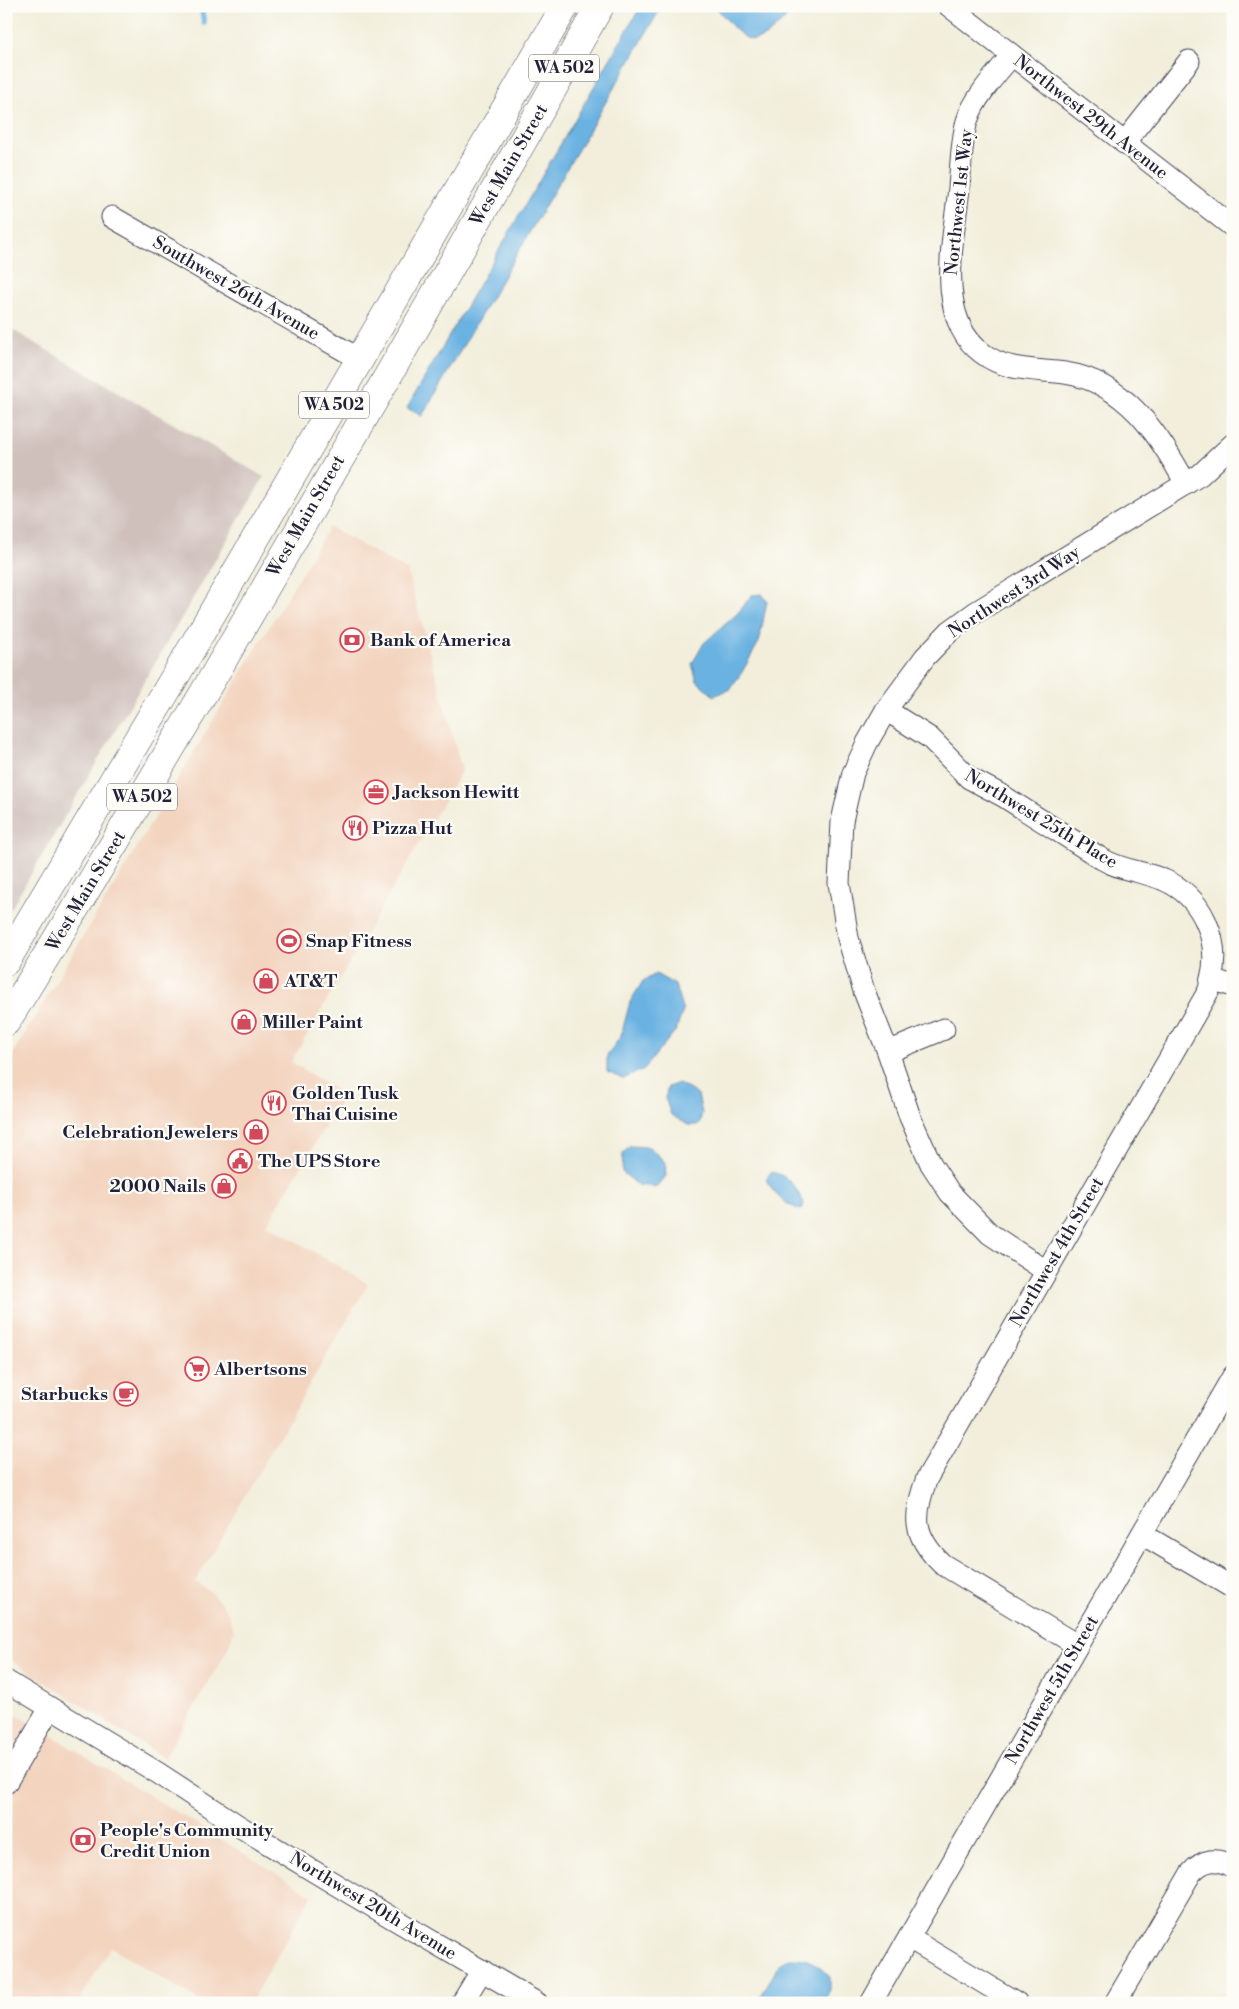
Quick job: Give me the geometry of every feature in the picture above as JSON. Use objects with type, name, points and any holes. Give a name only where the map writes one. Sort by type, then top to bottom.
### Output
[{"type":"highway","name":"West Main Street","points":[[6,960],[116,778],[361,360],[565,6]]},
{"type":"highway","name":"West Main Street","points":[[6,1022],[205,691],[600,6]]},
{"type":"street","name":"Northwest 29th Avenue","points":[[949,6],[1233,227]]},
{"type":"street","name":"Northwest 1st Way","points":[[1012,55],[972,109],[967,121],[951,263],[951,294],[962,332],[972,345],[982,353],[1004,365],[1020,369],[1080,376],[1108,388],[1133,407],[1143,418],[1166,449],[1186,484]]},
{"type":"street","points":[[1124,142],[1189,61]]},
{"type":"street","name":"Southwest 26th Avenue","points":[[112,217],[361,360]]},
{"type":"street","name":"Northwest 3rd Way","points":[[1046,1270],[990,1234],[950,1193],[931,1164],[910,1117],[888,1052],[864,991],[848,938],[839,882],[842,821],[853,773],[867,743],[886,710],[925,657],[950,631],[976,612],[1200,475],[1233,444]]},
{"type":"street","name":"Northwest 25th Place","points":[[886,710],[930,738],[969,778],[1003,796],[1102,859],[1114,866],[1146,873],[1179,887],[1198,906],[1210,933],[1215,965],[1211,980]]},
{"type":"street","points":[[1211,980],[1233,986]]},
{"type":"street","name":"Northwest 4th Street","points":[[1077,1645],[942,1564],[923,1542],[917,1512],[927,1478],[1209,990],[1211,980]]},
{"type":"street","points":[[888,1052],[944,1029]]},
{"type":"street","name":"Northwest 5th Street","points":[[871,2003],[1233,1376]]},
{"type":"street","points":[[1142,1534],[1233,1588]]},
{"type":"street","name":"Northwest 20th Avenue","points":[[6,1681],[158,1773],[239,1826],[537,2003]]},
{"type":"street","points":[[6,1784],[50,1708]]},
{"type":"street","points":[[1116,2003],[1191,1873],[1203,1862],[1216,1860],[1233,1867]]},
{"type":"street","points":[[909,1938],[1017,2003]]},
{"type":"street","points":[[462,2003],[482,1970]]},
{"type":"shaded area","points":[[6,326],[264,477],[6,917]]},
{"type":"shaded area","points":[[329,527],[407,570],[462,770],[291,1062],[344,1095],[267,1224],[368,1284],[195,1582],[212,1593],[226,1609],[234,1630],[227,1651],[164,1758],[6,1657],[6,1065]]},
{"type":"shaded area","points":[[6,1708],[312,1895],[250,2003],[203,2003],[111,1947],[78,2003],[6,2003]]},
{"type":"water","points":[[641,6],[662,6],[422,416],[407,408]]},
{"type":"water","points":[[715,6],[795,6],[775,29],[755,40],[741,34]]},
{"type":"water","points":[[762,594],[767,601],[759,642],[730,689],[714,696],[697,681],[692,664],[704,643],[738,613],[752,595]]},
{"type":"water","points":[[656,974],[675,985],[683,1011],[676,1030],[644,1069],[623,1079],[607,1072],[607,1055],[621,1036],[630,1002],[643,981]]},
{"type":"water","points":[[679,1083],[698,1095],[702,1113],[699,1125],[688,1125],[671,1115],[665,1098],[668,1087]]},
{"type":"water","points":[[630,1146],[649,1147],[665,1162],[666,1176],[657,1187],[638,1185],[622,1172],[623,1154]]},
{"type":"water","points":[[771,1172],[783,1176],[791,1183],[804,1203],[802,1210],[786,1203],[772,1189],[766,1179]]},
{"type":"water","points":[[789,1958],[812,1962],[830,1977],[830,1990],[823,2003],[757,2003],[779,1964]]},
{"type":"waterway","points":[[201,6],[204,23]]},
{"type":"place","name":"Bank of America","points":[[352,640]]},
{"type":"place","name":"Jackson Hewitt","points":[[376,792]]},
{"type":"place","name":"Pizza Hut","points":[[355,828]]},
{"type":"place","name":"Snap Fitness","points":[[289,941]]},
{"type":"place","name":"AT&T","points":[[266,981]]},
{"type":"place","name":"Miller Paint","points":[[244,1022]]},
{"type":"place","name":"Golden Tusk Thai Cuisine","points":[[274,1103]]},
{"type":"place","name":"Celebration Jewelers","points":[[256,1132]]},
{"type":"place","name":"The UPS Store","points":[[240,1161]]},
{"type":"place","name":"2000 Nails","points":[[224,1186]]},
{"type":"place","name":"Albertsons","points":[[197,1369]]},
{"type":"place","name":"Starbucks","points":[[126,1394]]},
{"type":"place","name":"People's Community Credit Union","points":[[83,1840]]}]
